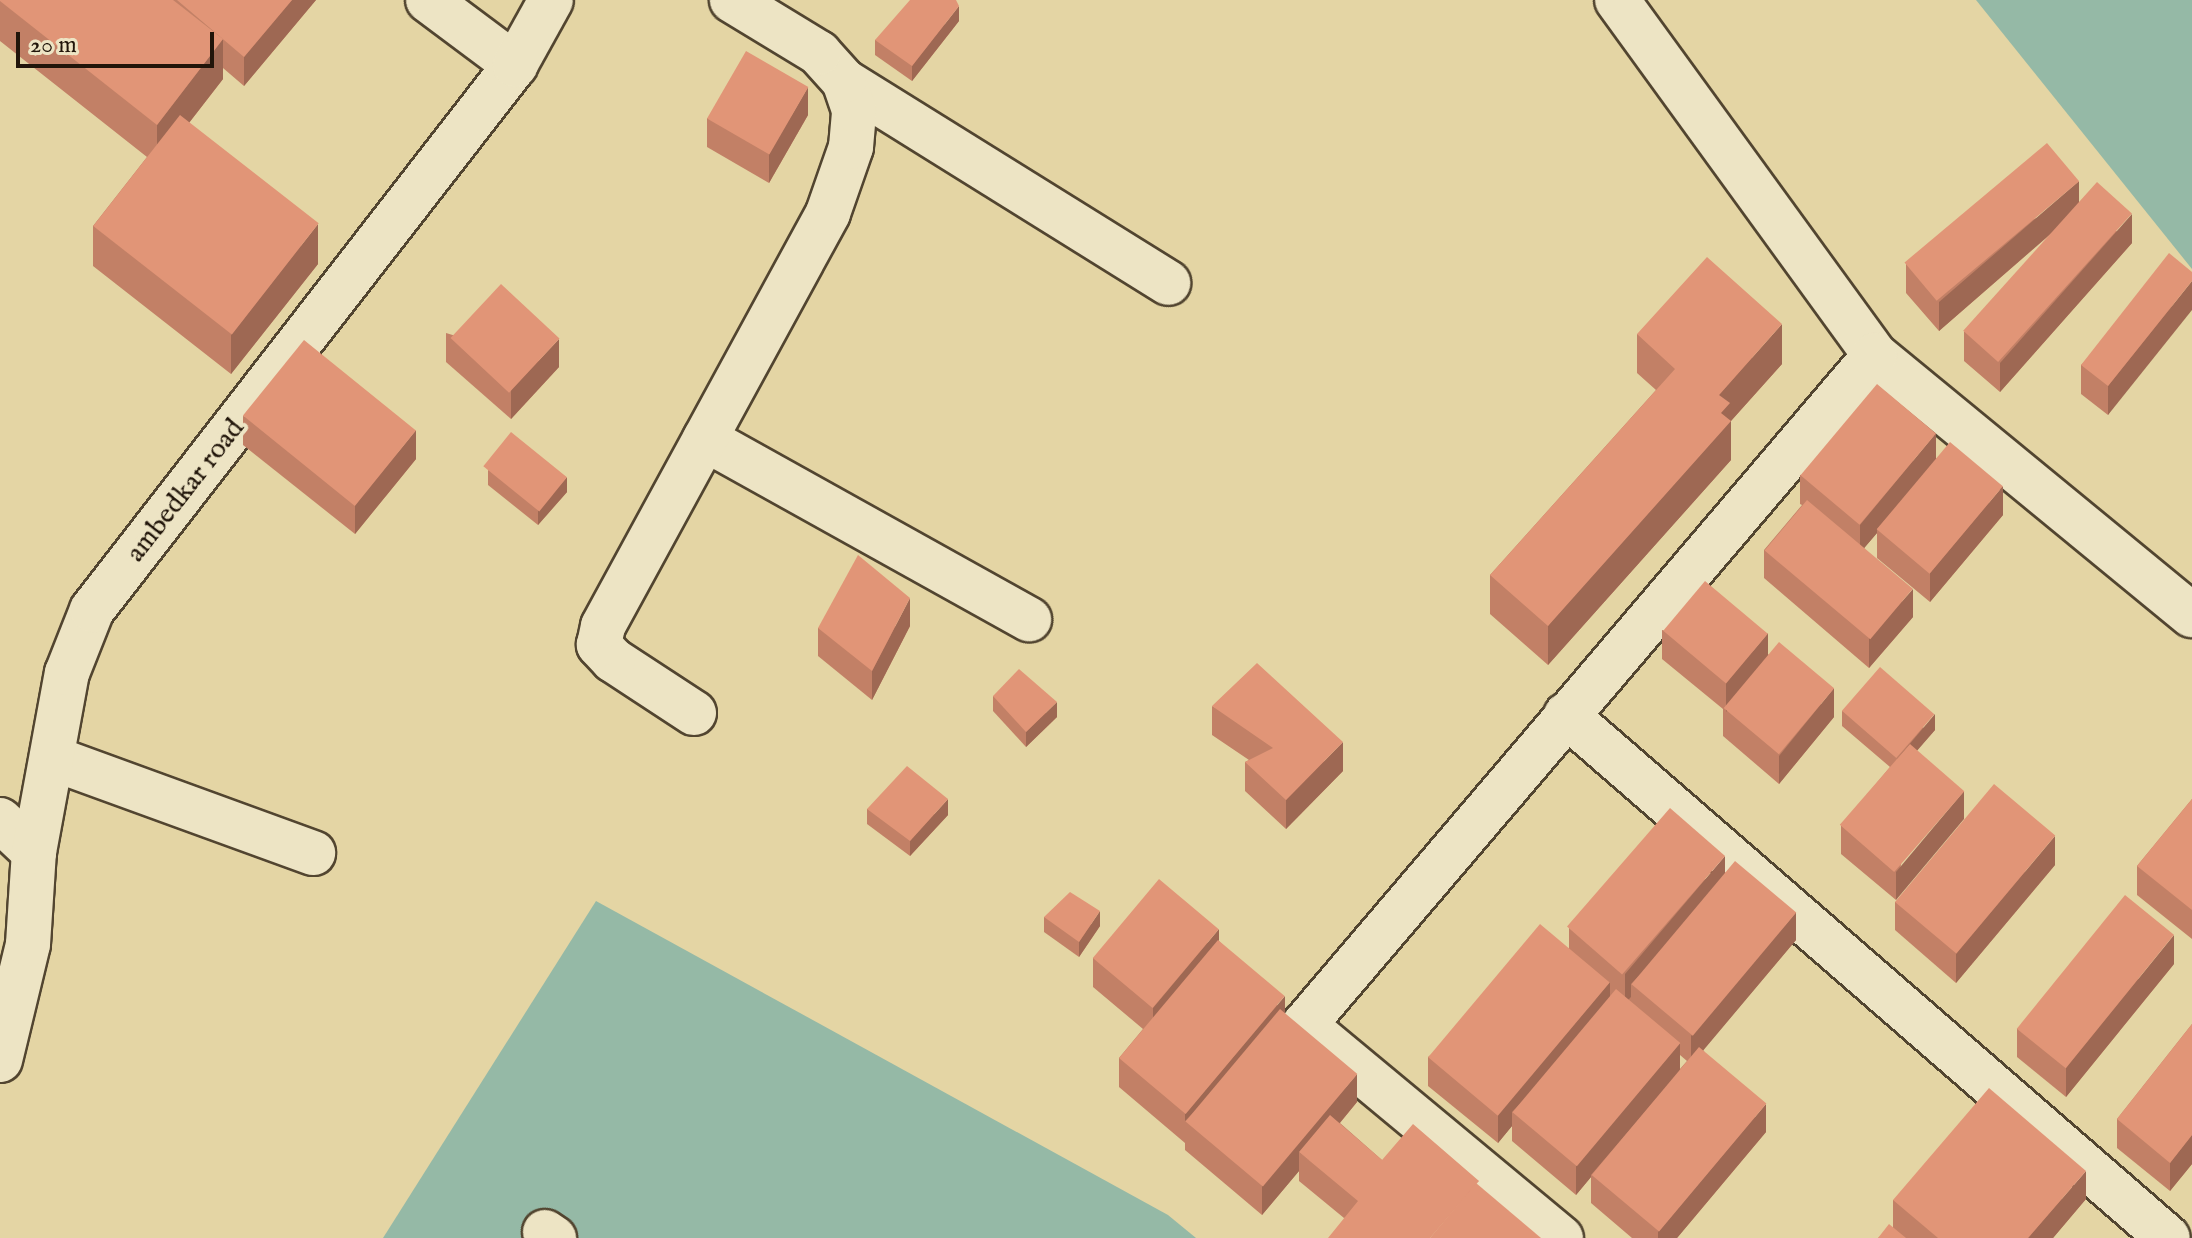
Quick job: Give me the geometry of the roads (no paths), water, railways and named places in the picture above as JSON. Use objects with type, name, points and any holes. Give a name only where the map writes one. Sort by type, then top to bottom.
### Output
[{"type":"street","points":[[428,0],[515,65]]},
{"type":"street","name":"ambedkar road","points":[[0,1060],[28,944],[34,852],[67,673],[92,610],[515,65],[551,0]]},
{"type":"street","points":[[732,0],[819,53],[844,81],[1168,283]]},
{"type":"street","points":[[1617,0],[1875,355],[2192,615]]},
{"type":"street","points":[[694,713],[613,660],[599,645],[603,626],[828,213],[851,147],[854,110],[844,81]]},
{"type":"street","points":[[1561,1238],[1304,1025],[1875,355]]},
{"type":"street","points":[[705,439],[1029,619]]},
{"type":"street","points":[[1566,715],[2168,1238]]},
{"type":"street","points":[[52,758],[313,853]]},
{"type":"street","points":[[0,820],[34,852]]}]
